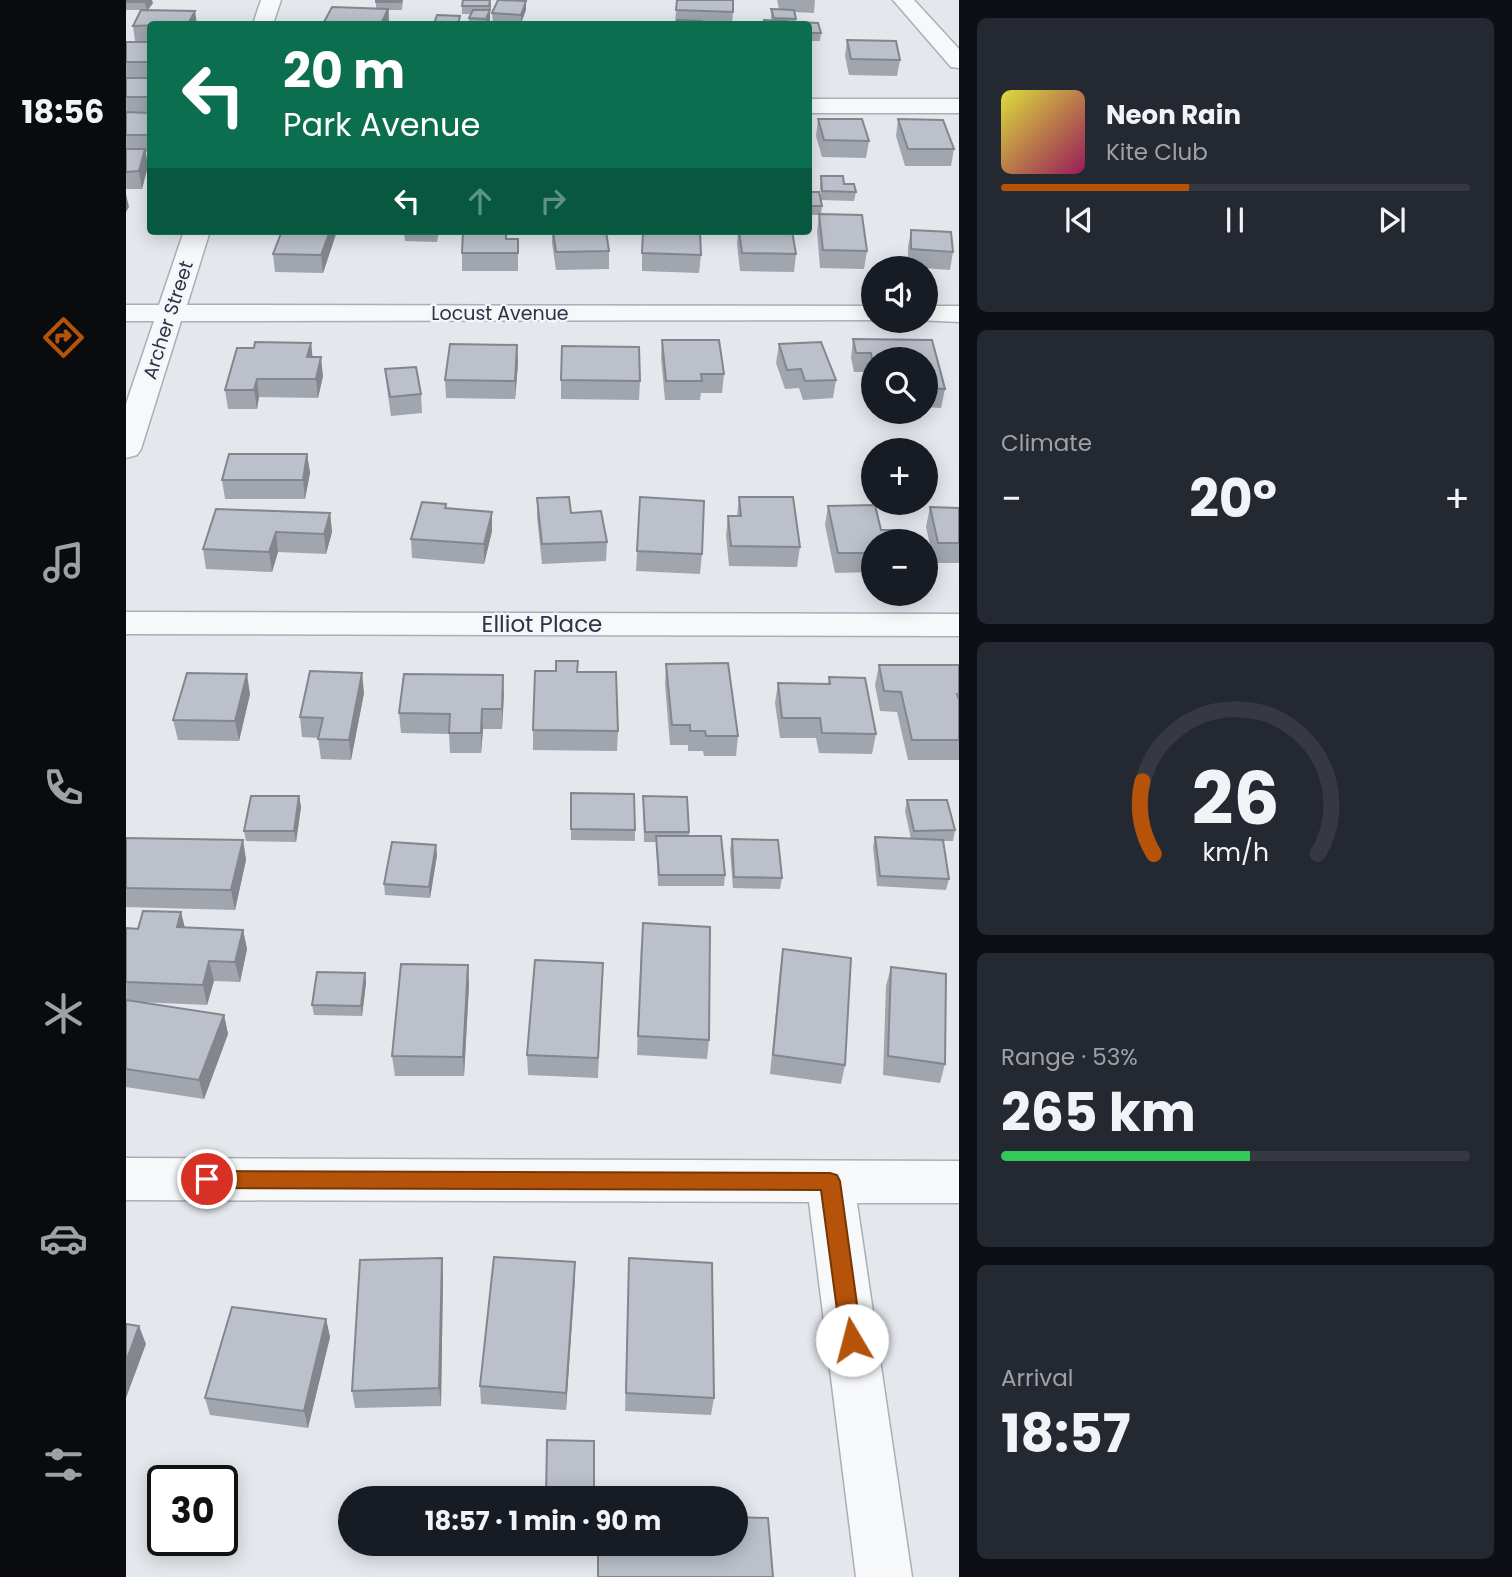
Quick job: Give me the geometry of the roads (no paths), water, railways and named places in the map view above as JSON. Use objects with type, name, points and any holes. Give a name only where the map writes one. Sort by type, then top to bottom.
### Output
[{"type":"street","points":[[264,21],[271,0]]},
{"type":"street","points":[[903,0],[959,62]]},
{"type":"street","points":[[812,106],[959,106]]},
{"type":"street","name":"Archer Street","points":[[126,449],[196,235]]},
{"type":"street","name":"Locust Avenue","points":[[126,313],[861,314]]},
{"type":"street","points":[[938,314],[959,314]]},
{"type":"street","name":"Elliot Place","points":[[126,623],[959,625]]},
{"type":"street","points":[[126,1179],[959,1182]]},
{"type":"street","points":[[830,1181],[884,1577]]}]
